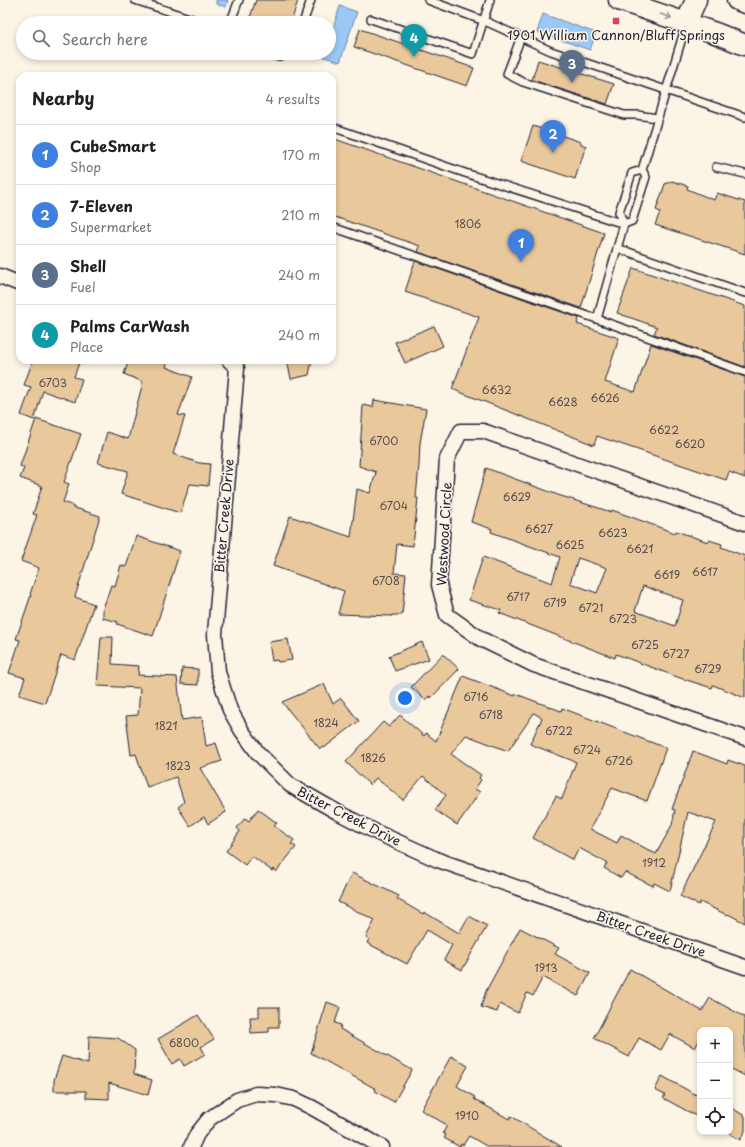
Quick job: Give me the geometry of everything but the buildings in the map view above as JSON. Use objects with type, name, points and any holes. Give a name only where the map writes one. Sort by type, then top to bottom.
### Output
[{"type":"main road","points":[[619,0],[745,45]]},
{"type":"main road","points":[[686,23],[696,0]]},
{"type":"main road","points":[[737,0],[745,3]]},
{"type":"street","points":[[0,276],[16,282]]},
{"type":"street","name":"Bitter Creek Drive","points":[[233,364],[237,368],[215,634],[218,672],[230,710],[258,754],[290,785],[339,813],[418,851],[745,967]]},
{"type":"street","name":"Westwood Circle","points":[[745,523],[483,431],[461,431],[447,459],[439,585],[447,615],[481,639],[534,665],[745,738]]},
{"type":"street","points":[[191,1147],[197,1134],[209,1118],[237,1100],[256,1094],[276,1095],[294,1099],[382,1147]]},
{"type":"lane","points":[[135,0],[183,16]]},
{"type":"lane","points":[[233,16],[239,0]]},
{"type":"lane","points":[[305,16],[311,0]]},
{"type":"lane","points":[[428,0],[483,21],[552,51],[745,117]]},
{"type":"lane","points":[[371,19],[473,54],[490,0]]},
{"type":"lane","points":[[336,128],[465,174],[624,224],[632,221],[646,177],[642,170],[686,23]]},
{"type":"lane","points":[[521,37],[507,74],[523,82],[624,115],[657,118]]},
{"type":"lane","points":[[716,167],[745,174]]},
{"type":"lane","points":[[597,319],[624,224],[619,212],[620,207],[632,174],[642,170]]},
{"type":"lane","points":[[336,228],[745,372]]},
{"type":"lane","points":[[617,248],[745,293]]},
{"type":"water","points":[[216,0],[228,0],[226,7],[216,4]]},
{"type":"water","points":[[340,6],[357,12],[340,62],[334,60],[336,60],[336,19]]},
{"type":"water","points":[[543,14],[596,33],[590,50],[537,32]]},
{"type":"place","name":"1901 William Cannon/Bluff Springs","points":[[616,21]]},
{"type":"place","name":"Palms CarWash","points":[[414,57]]},
{"type":"place","name":"Shell","points":[[572,83]]},
{"type":"place","name":"7-Eleven","points":[[553,153]]},
{"type":"place","name":"CubeSmart","points":[[521,262]]}]
